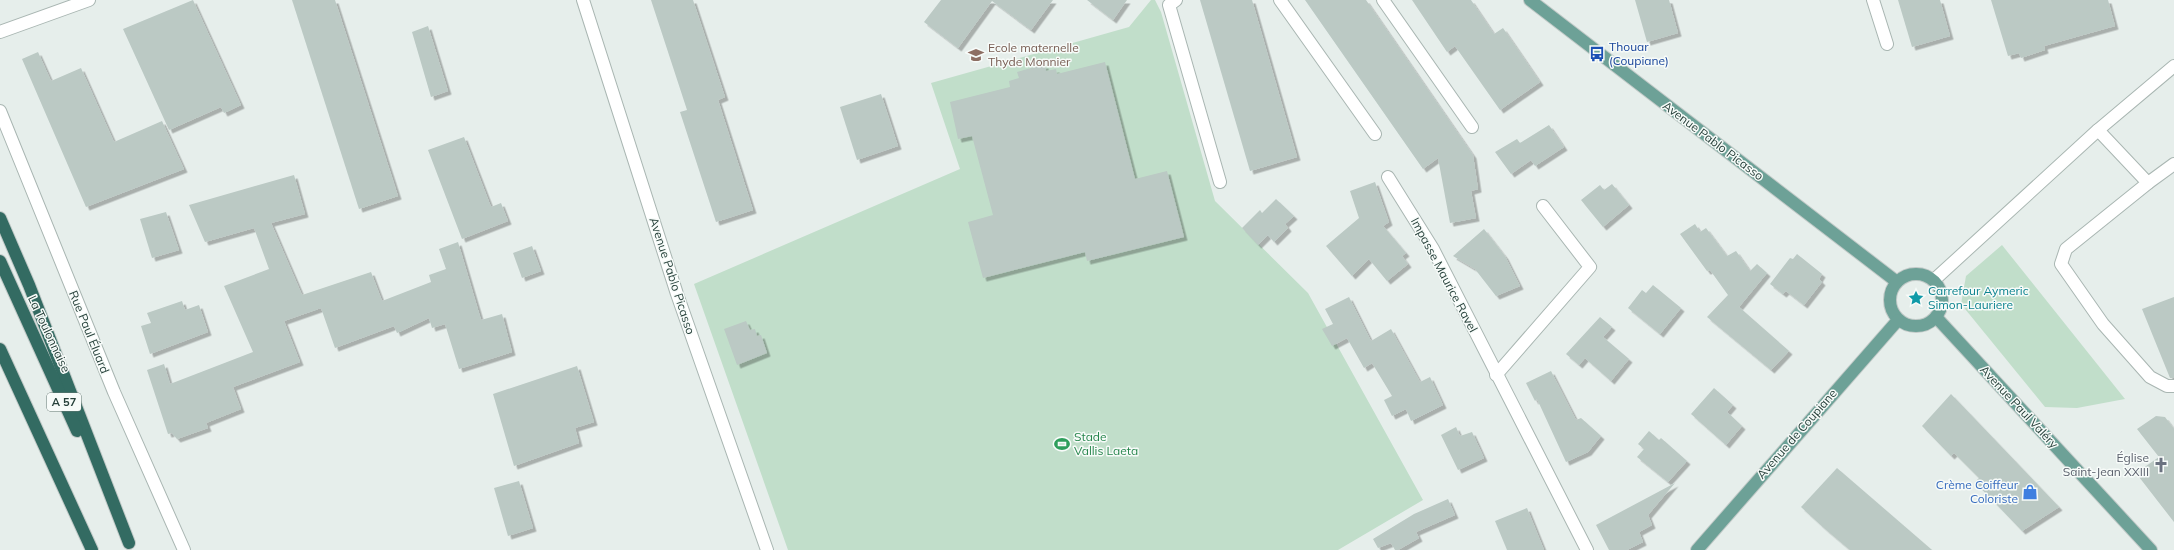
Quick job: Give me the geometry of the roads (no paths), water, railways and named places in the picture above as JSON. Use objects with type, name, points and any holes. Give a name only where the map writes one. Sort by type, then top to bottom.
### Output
[{"type":"highway","points":[[0,218],[29,285],[130,546]]},
{"type":"highway","name":"La Toulonnaise","points":[[0,261],[130,546]]},
{"type":"highway","name":"A 57","points":[[0,349],[92,550]]},
{"type":"main road","name":"Avenue Pablo Picasso","points":[[1530,0],[1897,282]]},
{"type":"main road","points":[[1917,273],[1926,275],[1934,280],[1939,286],[1942,298],[1940,310],[1936,317],[1930,323],[1914,326],[1898,320],[1890,304],[1890,294],[1897,282],[1908,274],[1917,273]]},
{"type":"main road","name":"Avenue Paul Valéry","points":[[1936,317],[2151,550]]},
{"type":"main road","name":"Avenue de Coupiane","points":[[1696,550],[1898,320]]},
{"type":"street","points":[[0,32],[89,0]]},
{"type":"street","name":"Avenue Pablo Picasso","points":[[583,0],[677,294],[767,550]]},
{"type":"street","points":[[1176,0],[1169,5],[1220,182]]},
{"type":"street","points":[[1280,0],[1375,134]]},
{"type":"street","points":[[1383,0],[1472,126]]},
{"type":"street","points":[[1873,0],[1887,44]]},
{"type":"street","points":[[1934,280],[2098,130],[2174,66]]},
{"type":"street","name":"Rue Paul Éluard","points":[[0,111],[114,392],[184,550]]},
{"type":"street","points":[[2098,130],[2148,183]]},
{"type":"street","points":[[2174,164],[2066,249],[2061,264],[2103,324],[2150,377],[2168,386],[2174,386]]},
{"type":"street","name":"Impasse Maurice Ravel","points":[[1388,177],[1433,249],[1496,375],[1587,550]]},
{"type":"street","points":[[1496,375],[1590,267],[1543,206]]},
{"type":"place","name":"Thouar (Coupiane)","points":[[1597,54]]},
{"type":"place","name":"Ecole maternelle Thyde Monnier","points":[[976,55]]},
{"type":"place","name":"Carrefour Aymeric Simon-Lauriere","points":[[1916,298]]},
{"type":"place","name":"Stade Vallis Laeta","points":[[1062,444]]},
{"type":"place","name":"Église Saint-Jean XXIII","points":[[2161,465]]},
{"type":"place","name":"Crème Coiffeur Coloriste","points":[[2030,492]]}]
